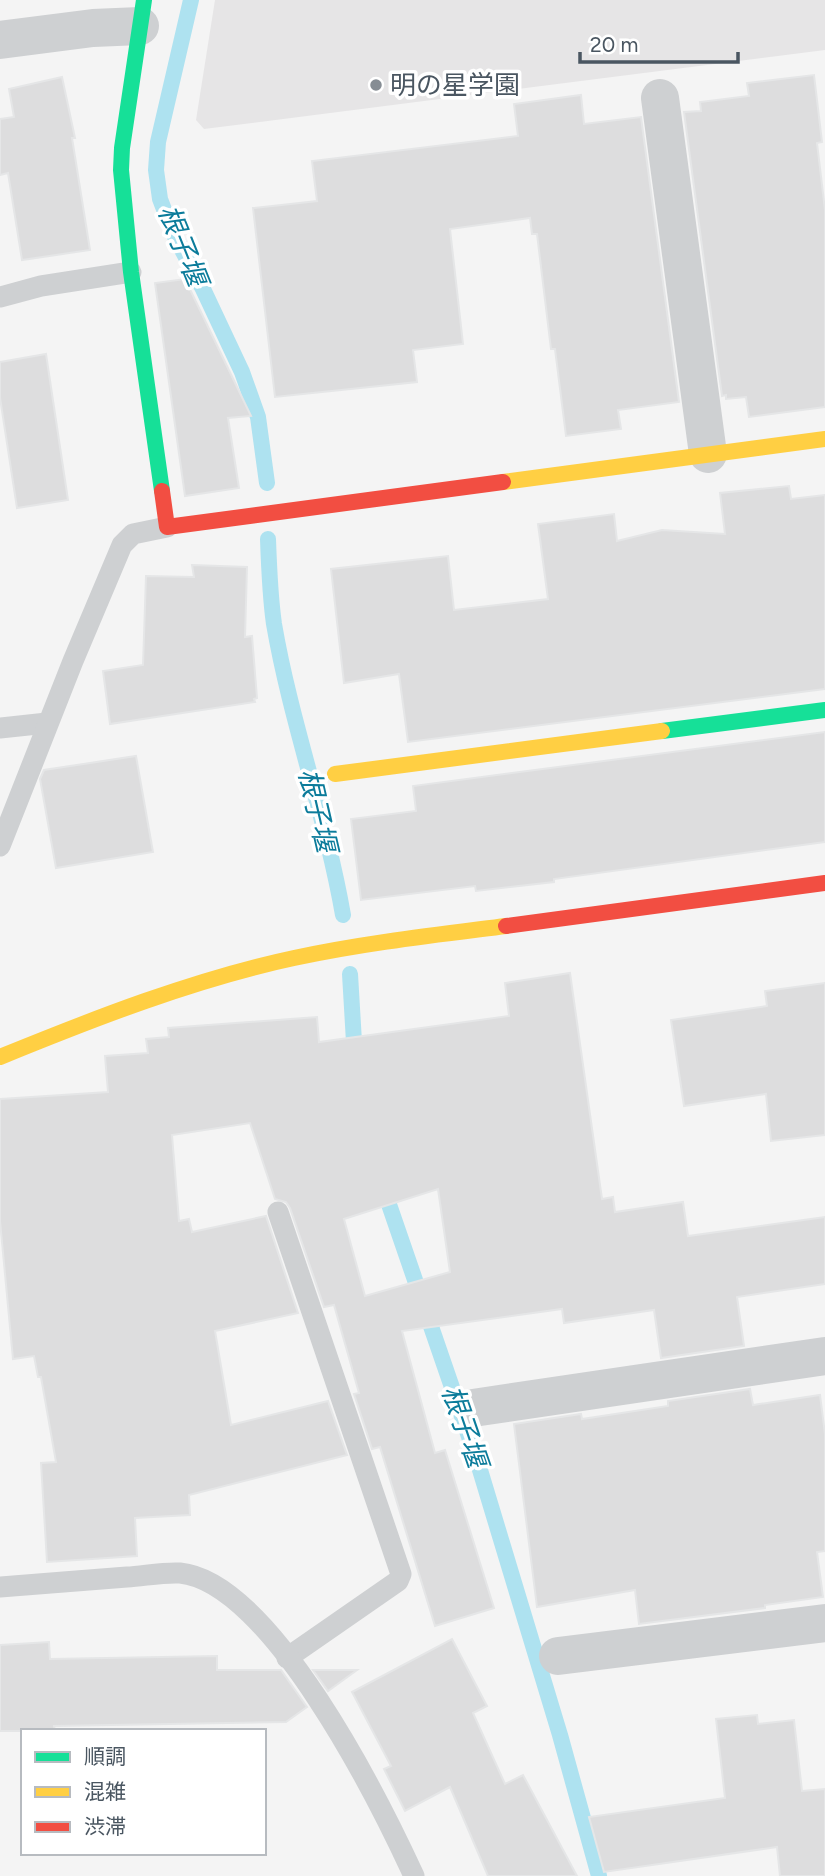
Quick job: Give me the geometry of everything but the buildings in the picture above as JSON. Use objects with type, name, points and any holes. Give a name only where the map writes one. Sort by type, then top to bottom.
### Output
[{"type":"street","points":[[0,40],[93,28],[142,13],[121,159],[131,272],[167,527],[825,439]]},
{"type":"street","points":[[660,98],[708,454]]},
{"type":"street","points":[[335,774],[825,710]]},
{"type":"street","points":[[0,1057],[80,1024],[215,979],[293,958],[412,938],[825,883]]},
{"type":"street","points":[[473,1408],[825,1356]]},
{"type":"street","points":[[558,1656],[825,1623]]},
{"type":"lane","points":[[0,297],[41,286],[131,272]]},
{"type":"lane","points":[[0,846],[47,723],[122,545],[133,534],[167,527]]},
{"type":"lane","points":[[0,728],[47,723]]},
{"type":"lane","points":[[278,1212],[401,1574],[398,1581],[287,1658]]},
{"type":"lane","points":[[0,1587],[180,1573],[218,1587],[239,1601],[270,1635],[349,1746],[414,1876]]},
{"type":"shaded area","name":"明の星学園","points":[[215,0],[825,0],[825,50],[204,129],[196,120]]},
{"type":"waterway","name":"根子堰","points":[[191,0],[158,142],[156,170],[160,199],[173,233],[242,372],[258,417],[267,483]]},
{"type":"waterway","name":"根子堰","points":[[268,539],[273,613],[281,661],[343,915]]},
{"type":"waterway","name":"根子堰","points":[[350,974],[355,1059]]},
{"type":"waterway","name":"根子堰","points":[[383,1187],[477,1460],[560,1735],[599,1876]]},
{"type":"traffic: fast","points":[[144,0],[121,170],[131,272],[162,491]]},
{"type":"traffic: fast","points":[[662,731],[825,710]]},
{"type":"traffic: slow","points":[[503,482],[825,439]]},
{"type":"traffic: slow","points":[[335,774],[662,731]]},
{"type":"traffic: slow","points":[[0,1057],[145,1001],[257,967],[347,948],[506,926]]},
{"type":"traffic: jam","points":[[162,491],[167,527],[503,482]]},
{"type":"traffic: jam","points":[[506,926],[825,883]]},
{"type":"place","name":"明の星学園","points":[[376,85]]}]
